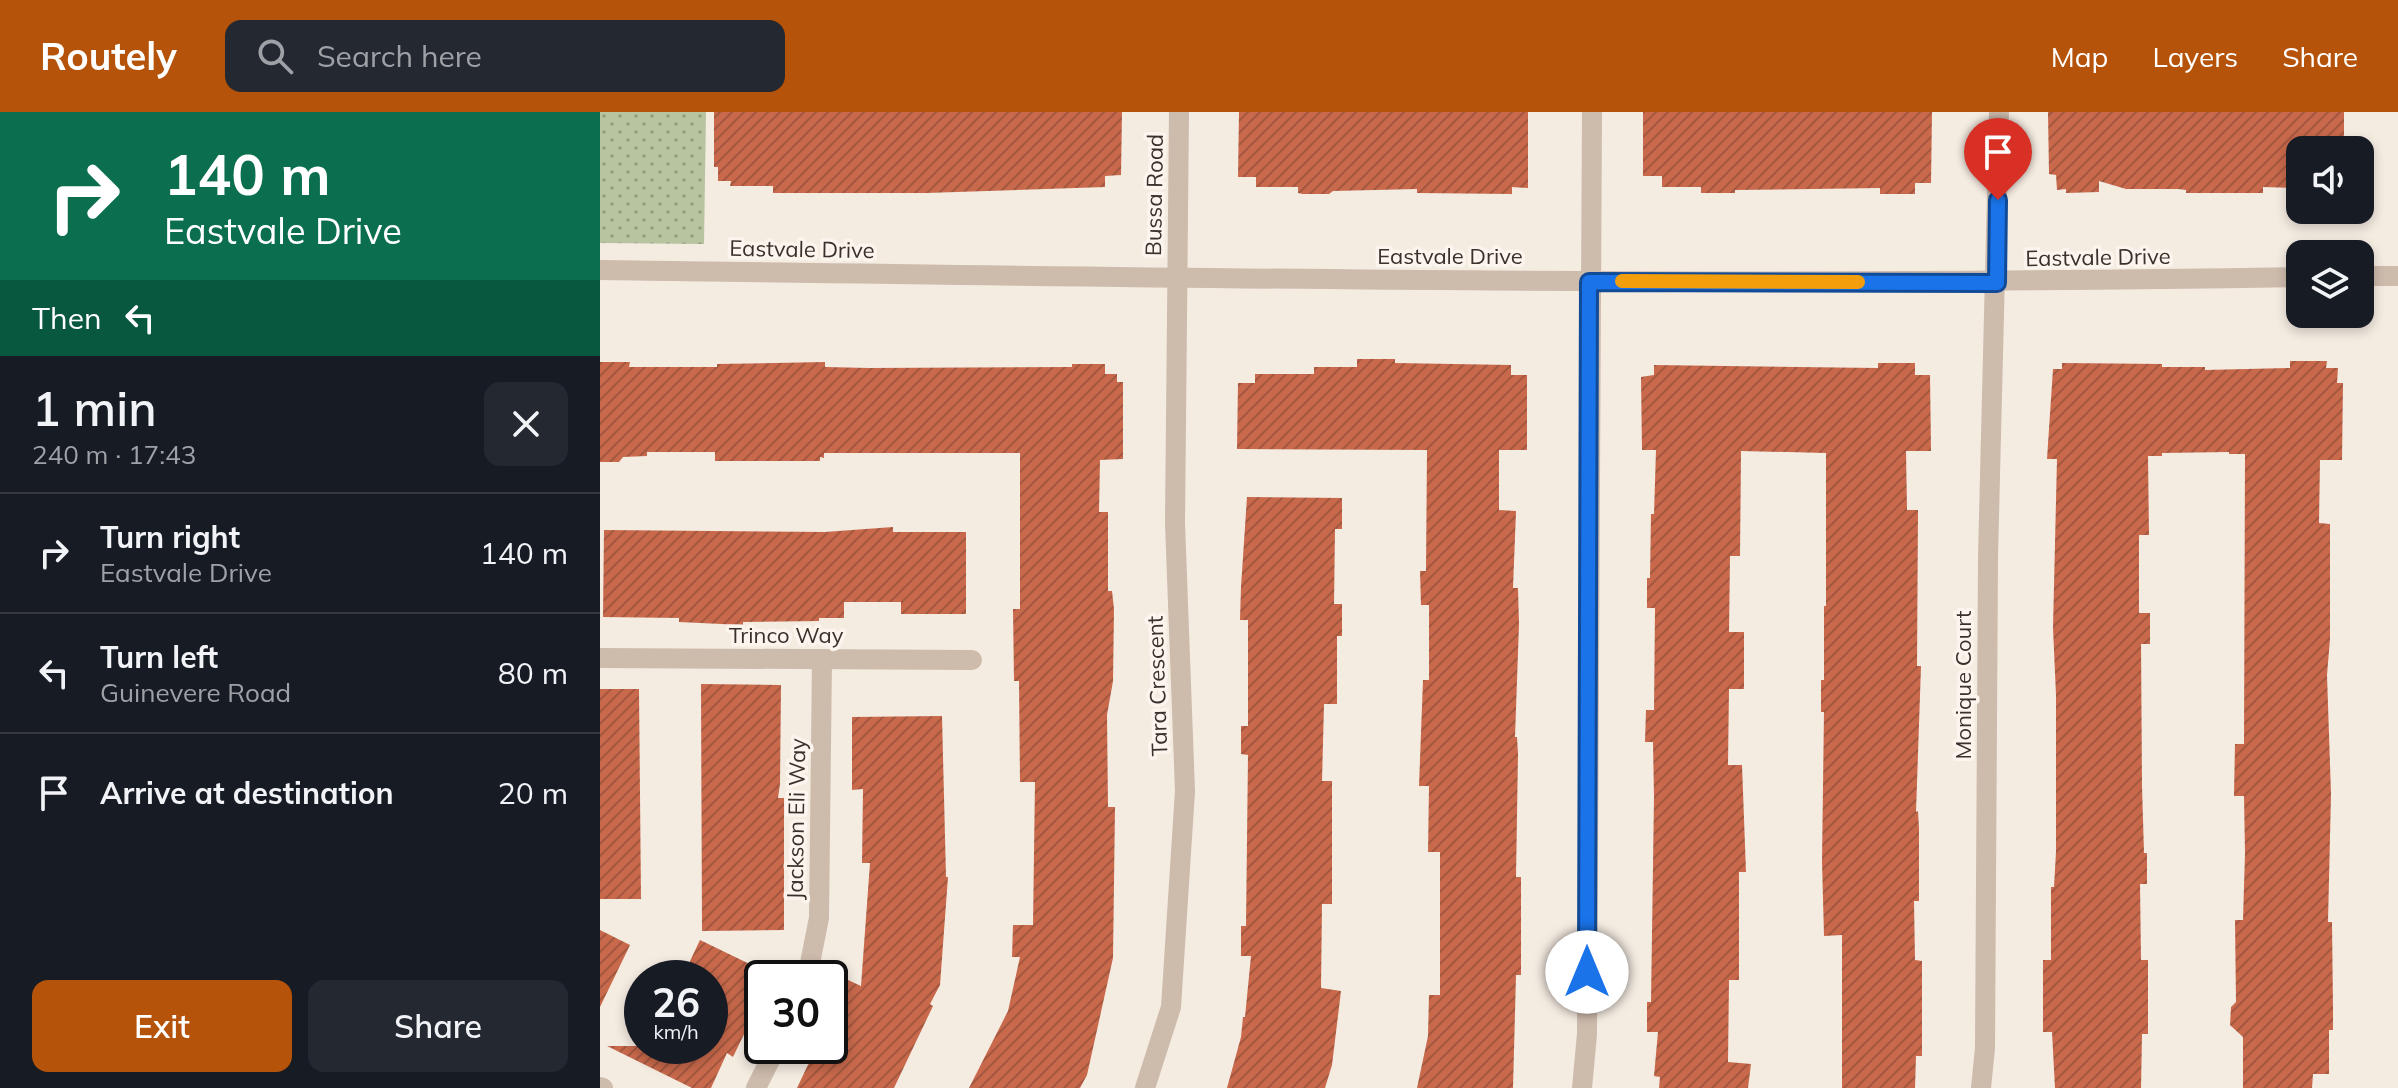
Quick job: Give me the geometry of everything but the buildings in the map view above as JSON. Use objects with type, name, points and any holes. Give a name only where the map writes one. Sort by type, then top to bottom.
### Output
[{"type":"street","name":"Bussa Road","points":[[1177,278],[1179,112]]},
{"type":"street","points":[[1582,1088],[1587,1034],[1592,112]]},
{"type":"street","name":"Monique Court","points":[[1981,1088],[1985,1048],[1988,557],[1999,112]]},
{"type":"street","name":"Eastvale Drive","points":[[600,270],[1589,282],[1997,283],[2286,277]]},
{"type":"street","points":[[2374,276],[2398,276]]},
{"type":"street","name":"Tara Crescent","points":[[1145,1088],[1171,1007],[1185,791],[1175,523],[1177,278]]},
{"type":"street","name":"Trinco Way","points":[[600,658],[972,660]]},
{"type":"street","name":"Jackson Eli Way","points":[[811,960],[819,918],[822,659]]},
{"type":"street","points":[[756,1088],[768,1064]]},
{"type":"green space","points":[[600,112],[706,112],[704,244],[600,243]]},
{"type":"slow traffic","points":[[1622,281],[1858,282]]},
{"type":"route","points":[[1587,972],[1589,282],[1997,283],[1998,200]]}]
